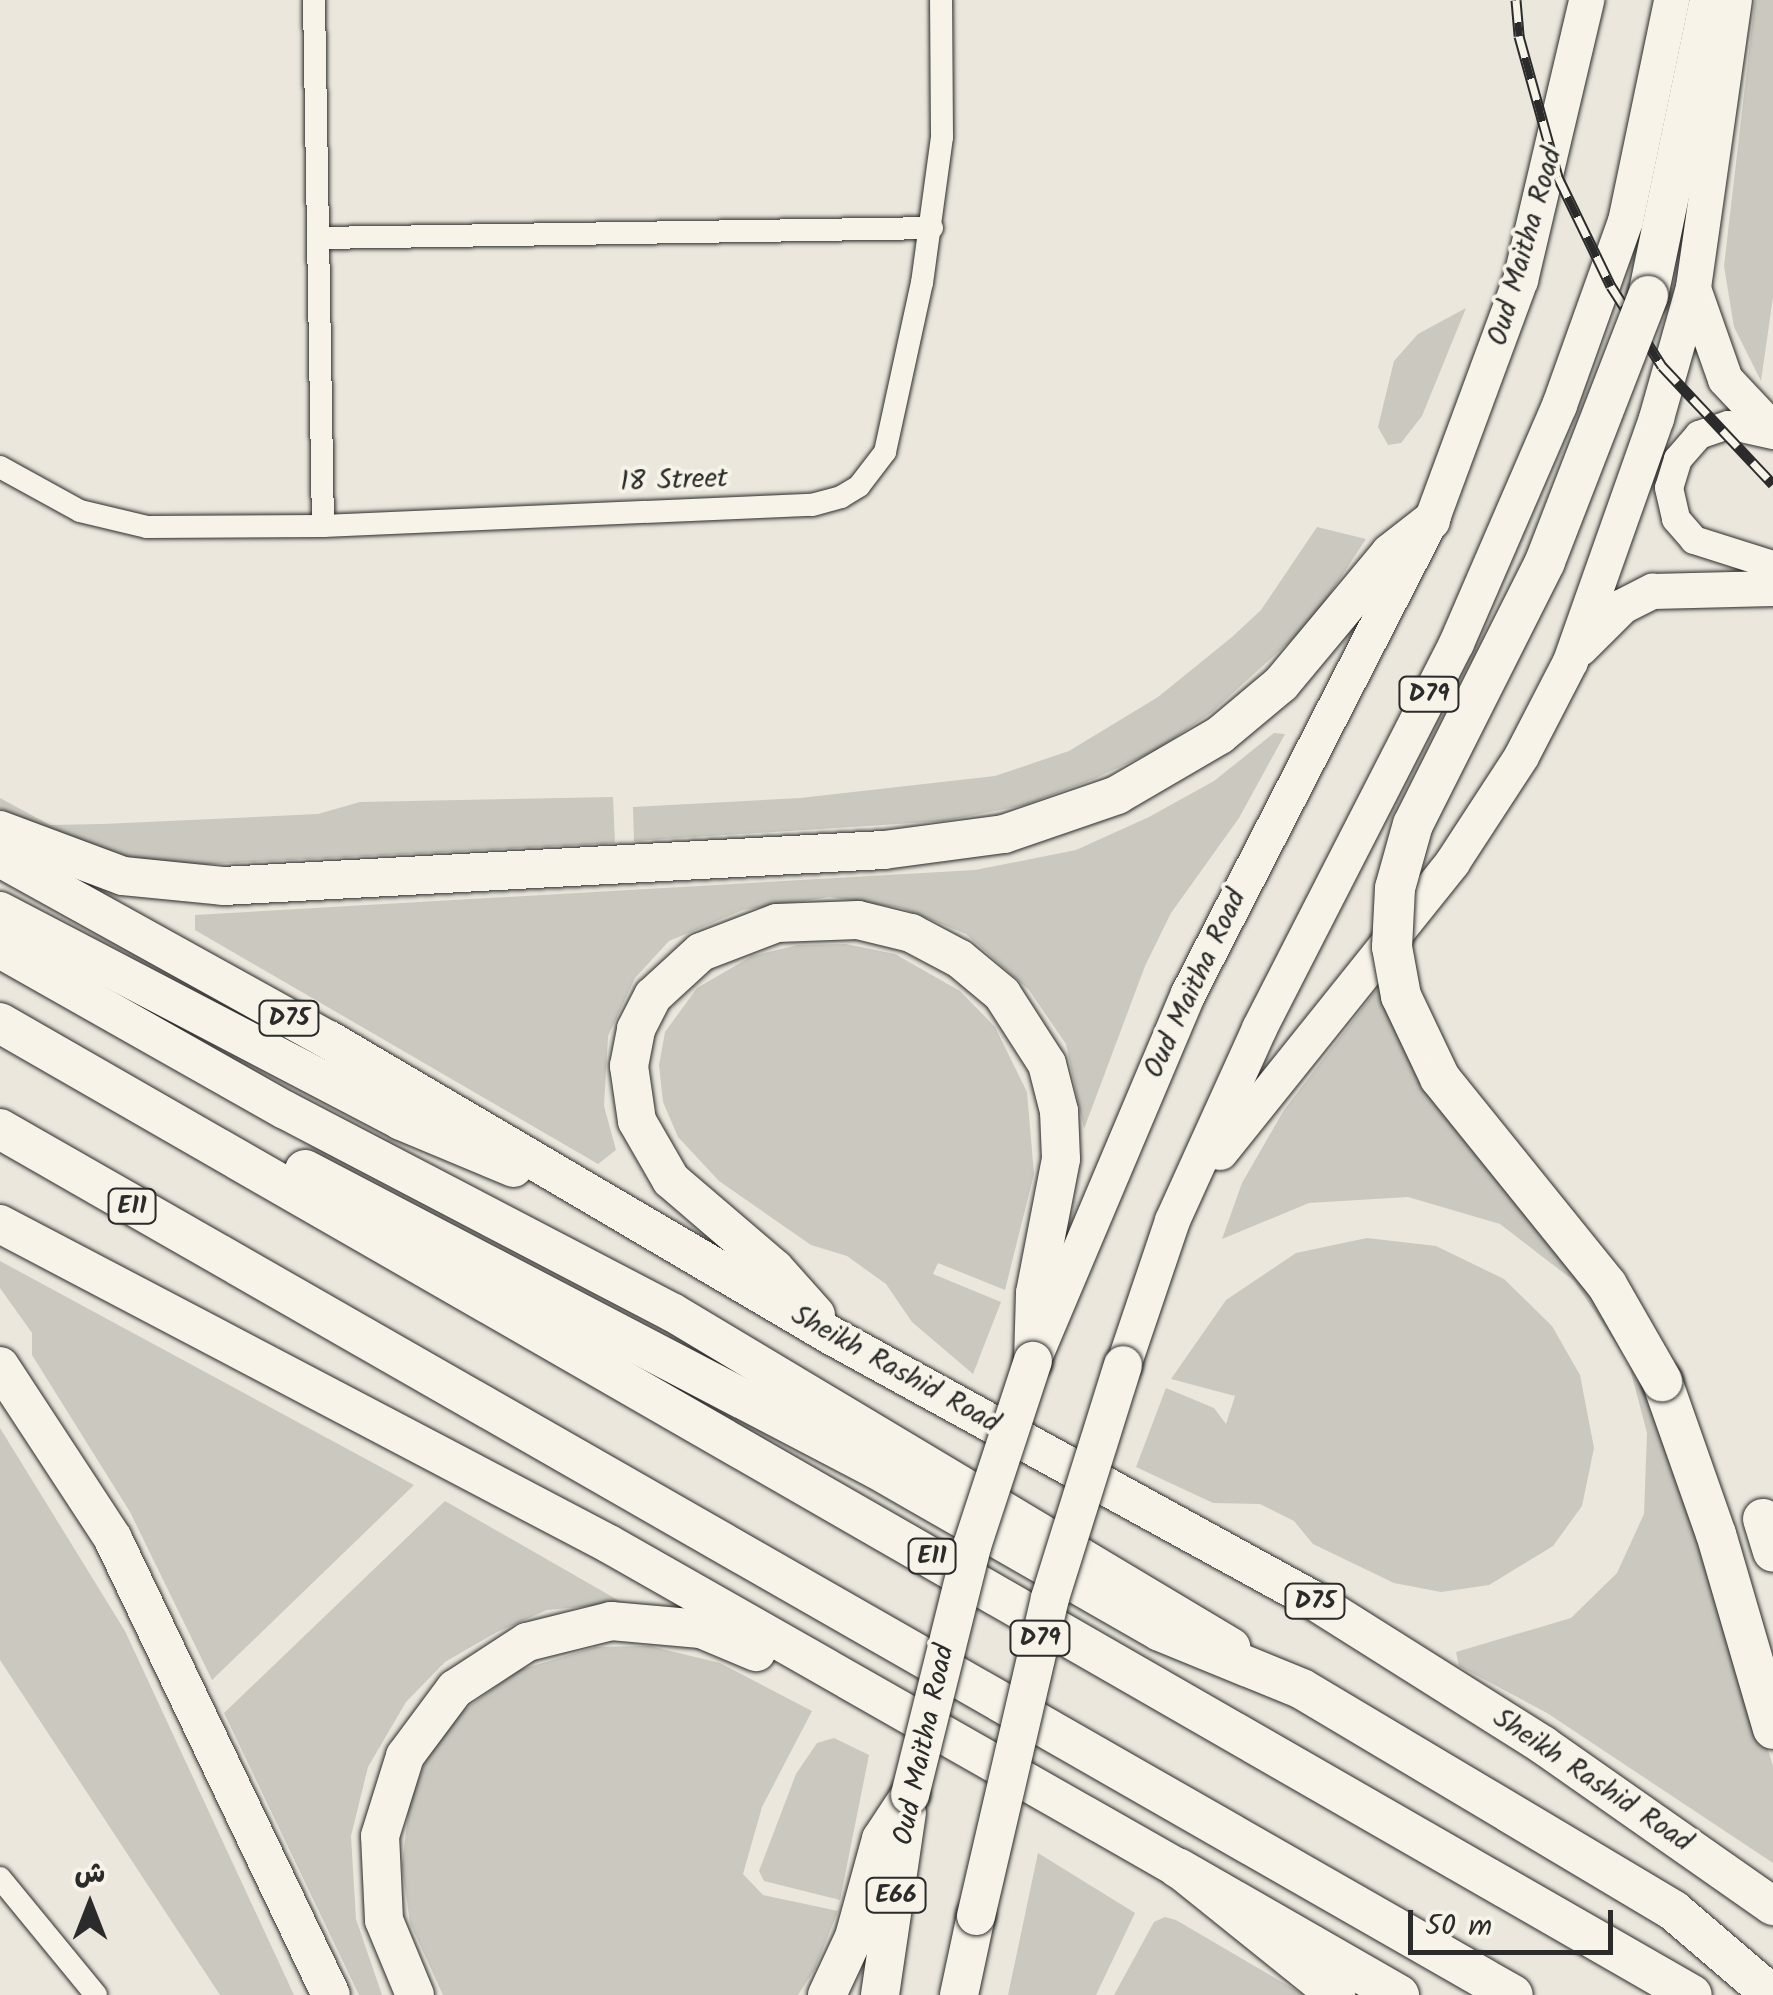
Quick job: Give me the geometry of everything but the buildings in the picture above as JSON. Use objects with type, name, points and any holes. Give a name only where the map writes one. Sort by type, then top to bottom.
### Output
[{"type":"highway","points":[[1710,0],[1648,296],[1545,562],[1413,824],[1395,888],[1392,947],[1402,996],[1440,1078],[1596,1270],[1662,1381],[1716,1534],[1773,1729]]},
{"type":"highway","points":[[0,830],[123,876],[223,886],[884,850],[984,838],[1117,795],[1220,734],[1280,684],[1390,553],[1430,521]]},
{"type":"highway","name":"Sheikh Rashid Road","points":[[0,858],[328,1040],[832,1336],[1313,1600],[1543,1745],[1773,1906]]},
{"type":"highway","points":[[0,911],[442,1141],[574,1186]]},
{"type":"highway","points":[[832,1336],[774,1269],[670,1180],[637,1122],[629,1085],[644,1012],[680,967],[749,930],[830,918],[912,934],[960,959],[1011,1005],[1047,1064],[1060,1110],[1062,1159],[1035,1293],[1033,1362]]},
{"type":"highway","points":[[0,950],[286,1110],[672,1312],[1700,1929],[1772,1995]]},
{"type":"highway","name":"E11","points":[[0,1023],[1692,1995]]},
{"type":"highway","points":[[170,1120],[339,1186],[877,1470],[1160,1631],[1302,1689]]},
{"type":"highway","name":"E11","points":[[0,1129],[1513,1995]]},
{"type":"highway","points":[[0,1224],[608,1544],[1399,1995]]},
{"type":"highway","name":"Oud Maitha Road","points":[[880,1995],[910,1795],[972,1546],[1033,1362]]},
{"type":"highway","name":"D79","points":[[959,1995],[1041,1633],[1123,1365]]},
{"type":"highway","points":[[0,1366],[113,1539],[331,1995]]},
{"type":"highway","points":[[415,1995],[392,1948],[379,1893],[385,1809],[405,1756],[428,1721],[501,1656],[582,1625],[668,1622],[732,1640],[843,1698],[918,1721]]},
{"type":"highway","points":[[827,1995],[854,1937],[872,1862],[910,1795]]},
{"type":"highway","points":[[1178,1868],[1336,1995]]},
{"type":"main road","name":"Oud Maitha Road","points":[[1033,1362],[1188,993],[1430,521],[1520,280],[1547,187],[1586,0]]},
{"type":"main road","name":"D79","points":[[1123,1365],[1172,1220],[1288,965],[1456,643],[1559,405],[1625,221],[1671,0]]},
{"type":"main road","points":[[1172,1220],[1318,1024],[1452,862],[1521,756],[1570,660],[1656,418],[1693,287],[1734,0]]},
{"type":"main road","points":[[1693,287],[1725,378],[1773,433]]},
{"type":"main road","points":[[1570,660],[1603,622],[1652,591],[1773,588]]},
{"type":"street","points":[[314,0],[323,526]]},
{"type":"street","name":"18 Street","points":[[0,467],[80,511],[124,524],[323,526],[812,505],[841,497],[874,471],[885,452],[932,228],[943,117],[941,0]]},
{"type":"street","points":[[319,238],[932,228]]},
{"type":"street","points":[[1773,433],[1728,424],[1699,436],[1678,458],[1670,488],[1676,518],[1694,540],[1773,564]]},
{"type":"street","points":[[0,1878],[96,1995]]},
{"type":"shaded area","points":[[1755,0],[1773,0],[1773,297],[1761,381],[1734,327],[1724,266]]},
{"type":"shaded area","points":[[1466,308],[1422,416],[1401,443],[1388,445],[1378,427],[1394,361],[1418,334]]},
{"type":"shaded area","points":[[1317,527],[1366,539],[1312,621],[1212,712],[1158,749],[1094,779],[1025,805],[944,821],[634,841],[633,807],[800,798],[995,776],[1069,751],[1158,697],[1232,637],[1261,610]]},
{"type":"shaded area","points":[[1274,733],[1285,734],[1239,818],[1171,913],[1145,966],[1084,1129],[1066,1044],[1029,990],[966,934],[902,908],[829,897],[743,910],[669,941],[635,978],[608,1036],[604,1106],[616,1150],[598,1164],[195,930],[195,915],[975,870],[1076,850],[1149,817],[1214,781]]},
{"type":"shaded area","points":[[613,797],[615,843],[193,865],[121,856],[0,809],[0,798],[50,825],[103,824],[318,814],[360,802]]},
{"type":"shaded area","points":[[846,944],[895,954],[960,991],[995,1027],[1027,1092],[1034,1174],[1005,1290],[938,1263],[933,1274],[1001,1302],[973,1374],[912,1322],[886,1284],[847,1256],[811,1245],[719,1181],[678,1137],[663,1102],[659,1065],[665,1032],[697,988],[752,956],[798,945]]},
{"type":"shaded area","points":[[1381,984],[1415,1073],[1581,1267],[1654,1379],[1773,1766],[1773,1863],[1547,1713],[1459,1666],[1456,1652],[1571,1618],[1617,1573],[1644,1514],[1647,1433],[1628,1361],[1574,1281],[1500,1224],[1408,1197],[1309,1203],[1222,1239],[1242,1183],[1284,1110]]},
{"type":"shaded area","points":[[1367,1238],[1436,1246],[1504,1279],[1552,1326],[1580,1375],[1594,1448],[1582,1506],[1553,1546],[1489,1585],[1441,1592],[1394,1583],[1313,1544],[1294,1521],[1260,1504],[1213,1503],[1136,1467],[1166,1388],[1214,1408],[1226,1424],[1235,1396],[1171,1379],[1226,1300],[1296,1253]]},
{"type":"shaded area","points":[[0,1261],[414,1485],[212,1680],[130,1512],[32,1355],[32,1333],[0,1288]]},
{"type":"shaded area","points":[[0,1428],[125,1631],[294,1995],[220,1995],[0,1660]]},
{"type":"shaded area","points":[[445,1501],[623,1603],[547,1610],[497,1632],[445,1662],[406,1702],[368,1767],[351,1836],[356,1919],[382,1995],[359,1995],[224,1713]]},
{"type":"shaded area","points":[[650,1646],[720,1663],[812,1711],[762,1807],[743,1874],[763,1895],[838,1911],[815,1969],[798,1995],[443,1995],[410,1923],[402,1866],[409,1805],[428,1755],[453,1718],[519,1670],[596,1647]]},
{"type":"shaded area","points":[[834,1738],[869,1755],[840,1900],[764,1881],[759,1871],[796,1774],[817,1743]]},
{"type":"shaded area","points":[[1038,1853],[1135,1913],[1096,1995],[1008,1995]]},
{"type":"shaded area","points":[[1165,1917],[1304,1995],[1114,1995],[1154,1922]]},
{"type":"railway","points":[[1516,0],[1519,36],[1558,177],[1611,286],[1662,366],[1773,484]]}]
